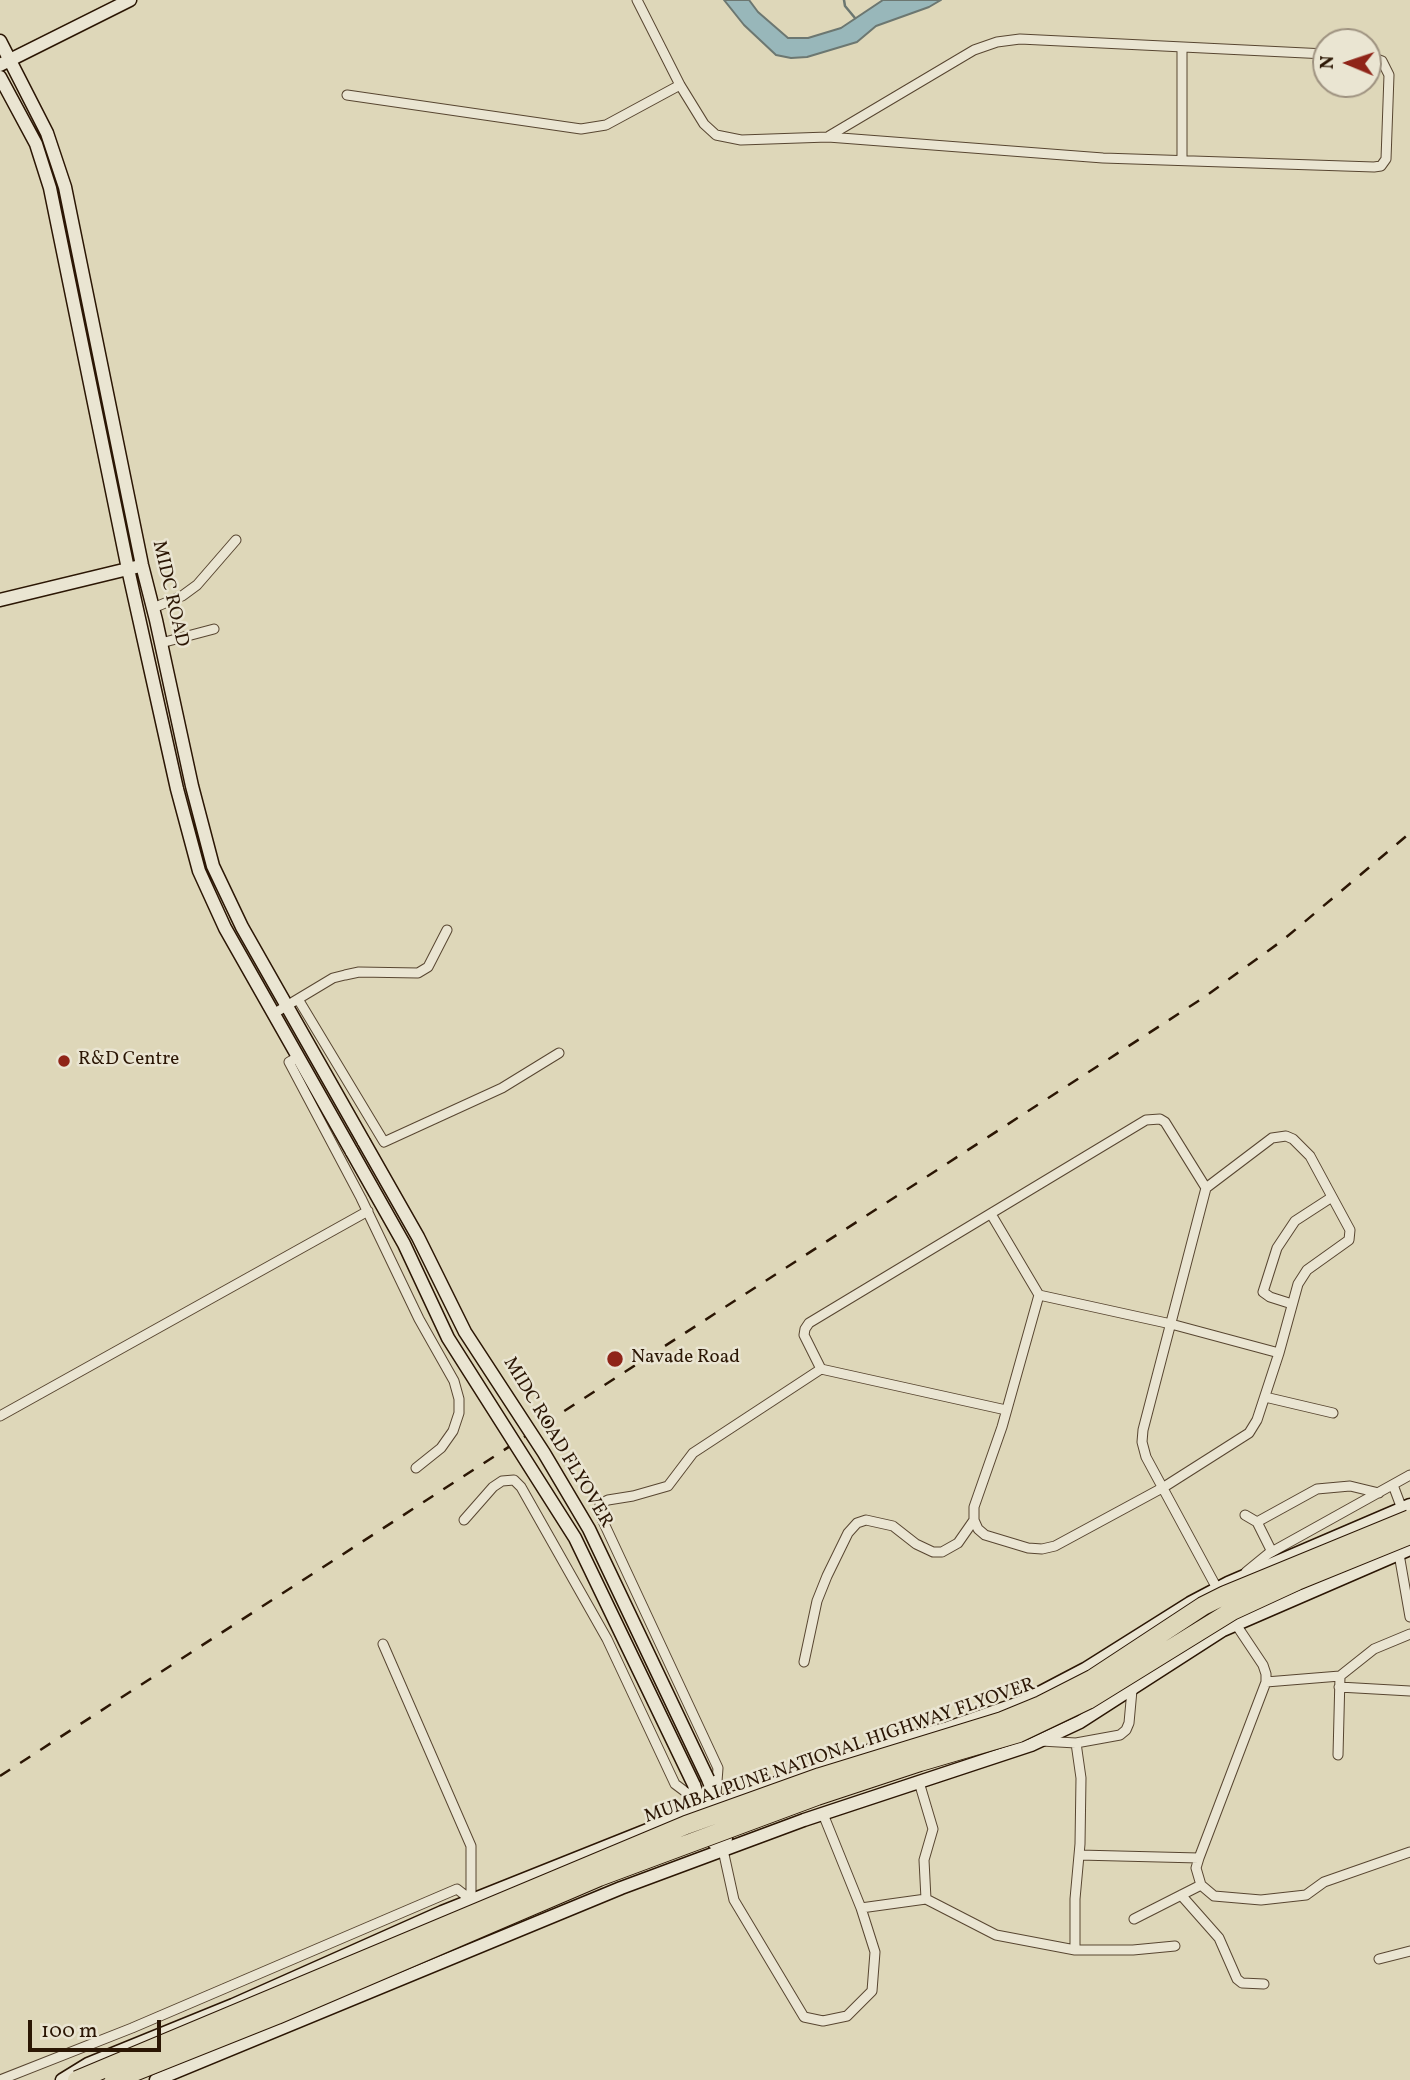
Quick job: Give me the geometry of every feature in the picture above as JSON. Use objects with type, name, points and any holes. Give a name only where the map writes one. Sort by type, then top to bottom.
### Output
[{"type":"highway","name":"MUMBAI PUNE NATIONAL HIGHWAY FLYOVER","points":[[77,2080],[686,1825],[820,1777],[1002,1721],[1041,1705],[1092,1679],[1203,1606],[1407,1511]]},
{"type":"highway","name":"MUMBAI PUNE NATIONAL HIGHWAY FLYOVER","points":[[114,2080],[277,2015],[599,1877],[817,1797],[920,1762],[1019,1733],[1088,1700],[1231,1611],[1410,1535]]},
{"type":"main road","points":[[5,62],[130,0]]},
{"type":"main road","name":"MIDC ROAD","points":[[0,41],[5,62],[47,133],[65,187],[142,565],[213,866],[238,920],[292,1002],[362,1138]]},
{"type":"main road","name":"MIDC ROAD","points":[[0,77],[36,144],[50,188],[128,569],[177,789],[199,871],[225,928],[350,1147]]},
{"type":"main road","points":[[0,600],[142,565]]},
{"type":"main road","points":[[350,1147],[362,1138]]},
{"type":"main road","name":"MIDC ROAD FLYOVER","points":[[350,1147],[404,1244],[448,1338],[575,1538],[694,1785],[713,1842],[723,1850],[726,1838],[717,1801],[708,1779],[589,1529],[544,1453],[465,1332],[418,1237],[362,1138]]},
{"type":"main road","points":[[62,2080],[88,2064],[233,2005],[471,1900],[702,1806],[1022,1702],[1218,1589],[1407,1511]]},
{"type":"main road","points":[[156,2080],[621,1888],[823,1814],[1039,1741],[1080,1722],[1223,1630],[1405,1551]]},
{"type":"street","points":[[637,0],[680,85],[704,124],[716,135],[741,140],[828,137],[1103,158],[1381,166],[1387,159],[1389,75],[1382,61]]},
{"type":"street","points":[[828,137],[974,50],[997,42],[1020,39],[1312,53]]},
{"type":"street","points":[[1182,48],[1182,160]]},
{"type":"street","points":[[347,95],[594,129],[680,85]]},
{"type":"street","points":[[153,608],[182,596],[197,585],[236,540]]},
{"type":"street","points":[[161,643],[214,629]]},
{"type":"street","points":[[273,1014],[333,978],[359,972],[418,973],[428,967],[447,930]]},
{"type":"street","points":[[292,1002],[384,1142],[502,1088],[559,1054]]},
{"type":"street","points":[[298,1056],[289,1062],[368,1211],[419,1319],[454,1381],[459,1399],[459,1413],[453,1431],[441,1448],[416,1468]]},
{"type":"street","points":[[821,1369],[804,1335],[809,1323],[1146,1120],[1154,1118],[1165,1122],[1206,1188]]},
{"type":"street","points":[[991,1214],[1039,1295],[1006,1410],[974,1507],[974,1520],[985,1535],[1028,1548],[1042,1549],[1055,1546],[1164,1487],[1249,1433],[1265,1397],[1301,1277],[1349,1240],[1350,1230],[1310,1156],[1298,1143],[1286,1136],[1272,1138],[1206,1188],[1143,1430],[1142,1442],[1146,1457],[1164,1487],[1236,1625],[1263,1665],[1266,1674],[1266,1682],[1196,1868],[1201,1885],[1214,1896],[1261,1899],[1306,1895],[1324,1882],[1410,1852]]},
{"type":"street","points":[[1292,1304],[1263,1292],[1277,1248],[1295,1221],[1332,1197]]},
{"type":"street","points":[[0,1416],[368,1211]]},
{"type":"street","points":[[1039,1295],[1171,1324],[1279,1353]]},
{"type":"street","points":[[717,1801],[718,1768],[602,1519],[600,1504],[668,1486],[693,1453],[821,1369],[1006,1410]]},
{"type":"street","points":[[1265,1397],[1333,1413]]},
{"type":"street","points":[[1235,1581],[1272,1552],[1410,1475]]},
{"type":"street","points":[[464,1520],[493,1487],[502,1481],[514,1480],[521,1487],[607,1639],[675,1784],[702,1806]]},
{"type":"street","points":[[1393,1485],[1407,1511]]},
{"type":"street","points":[[1257,1522],[1317,1489],[1350,1486],[1379,1493]]},
{"type":"street","points":[[1245,1515],[1257,1522],[1272,1552]]},
{"type":"street","points":[[804,1662],[817,1601],[848,1533],[857,1523],[866,1520],[892,1526],[916,1544],[933,1552],[942,1552],[958,1543],[974,1520]]},
{"type":"street","points":[[1405,1551],[1410,1617]]},
{"type":"street","points":[[1266,1682],[1340,1676],[1374,1649],[1410,1634]]},
{"type":"street","points":[[383,1644],[471,1846],[471,1900]]},
{"type":"street","points":[[1338,1755],[1340,1676]]},
{"type":"street","points":[[1339,1687],[1410,1691]]},
{"type":"street","points":[[1039,1741],[1076,1743],[1113,1737],[1126,1730],[1132,1690]]},
{"type":"street","points":[[1075,1950],[1081,1778],[1076,1743]]},
{"type":"street","points":[[919,1782],[933,1829],[924,1860],[926,1899]]},
{"type":"street","points":[[723,1850],[734,1900],[804,2017],[823,2021],[847,2016],[872,1990],[875,1952],[862,1908],[823,1814]]},
{"type":"street","points":[[1079,1855],[1199,1858]]},
{"type":"street","points":[[1134,1919],[1201,1885]]},
{"type":"street","points":[[0,2080],[132,2028],[457,1889],[471,1900]]},
{"type":"street","points":[[1181,1895],[1219,1938],[1237,1979],[1242,1983],[1264,1984]]},
{"type":"street","points":[[862,1908],[926,1899],[996,1935],[1075,1950],[1133,1950],[1175,1946]]},
{"type":"street","points":[[1379,1959],[1410,1951]]},
{"type":"water","points":[[724,0],[749,0],[758,12],[788,38],[808,38],[841,28],[883,0],[941,0],[876,26],[857,42],[807,57],[791,58],[776,55],[744,25]]},
{"type":"waterway","points":[[844,0],[845,6],[855,18]]},
{"type":"railway","points":[[0,1776],[1203,998],[1283,940],[1410,833]]},
{"type":"place","name":"R&D Centre","points":[[64,1061]]},
{"type":"place","name":"Navade Road","points":[[615,1359]]}]
